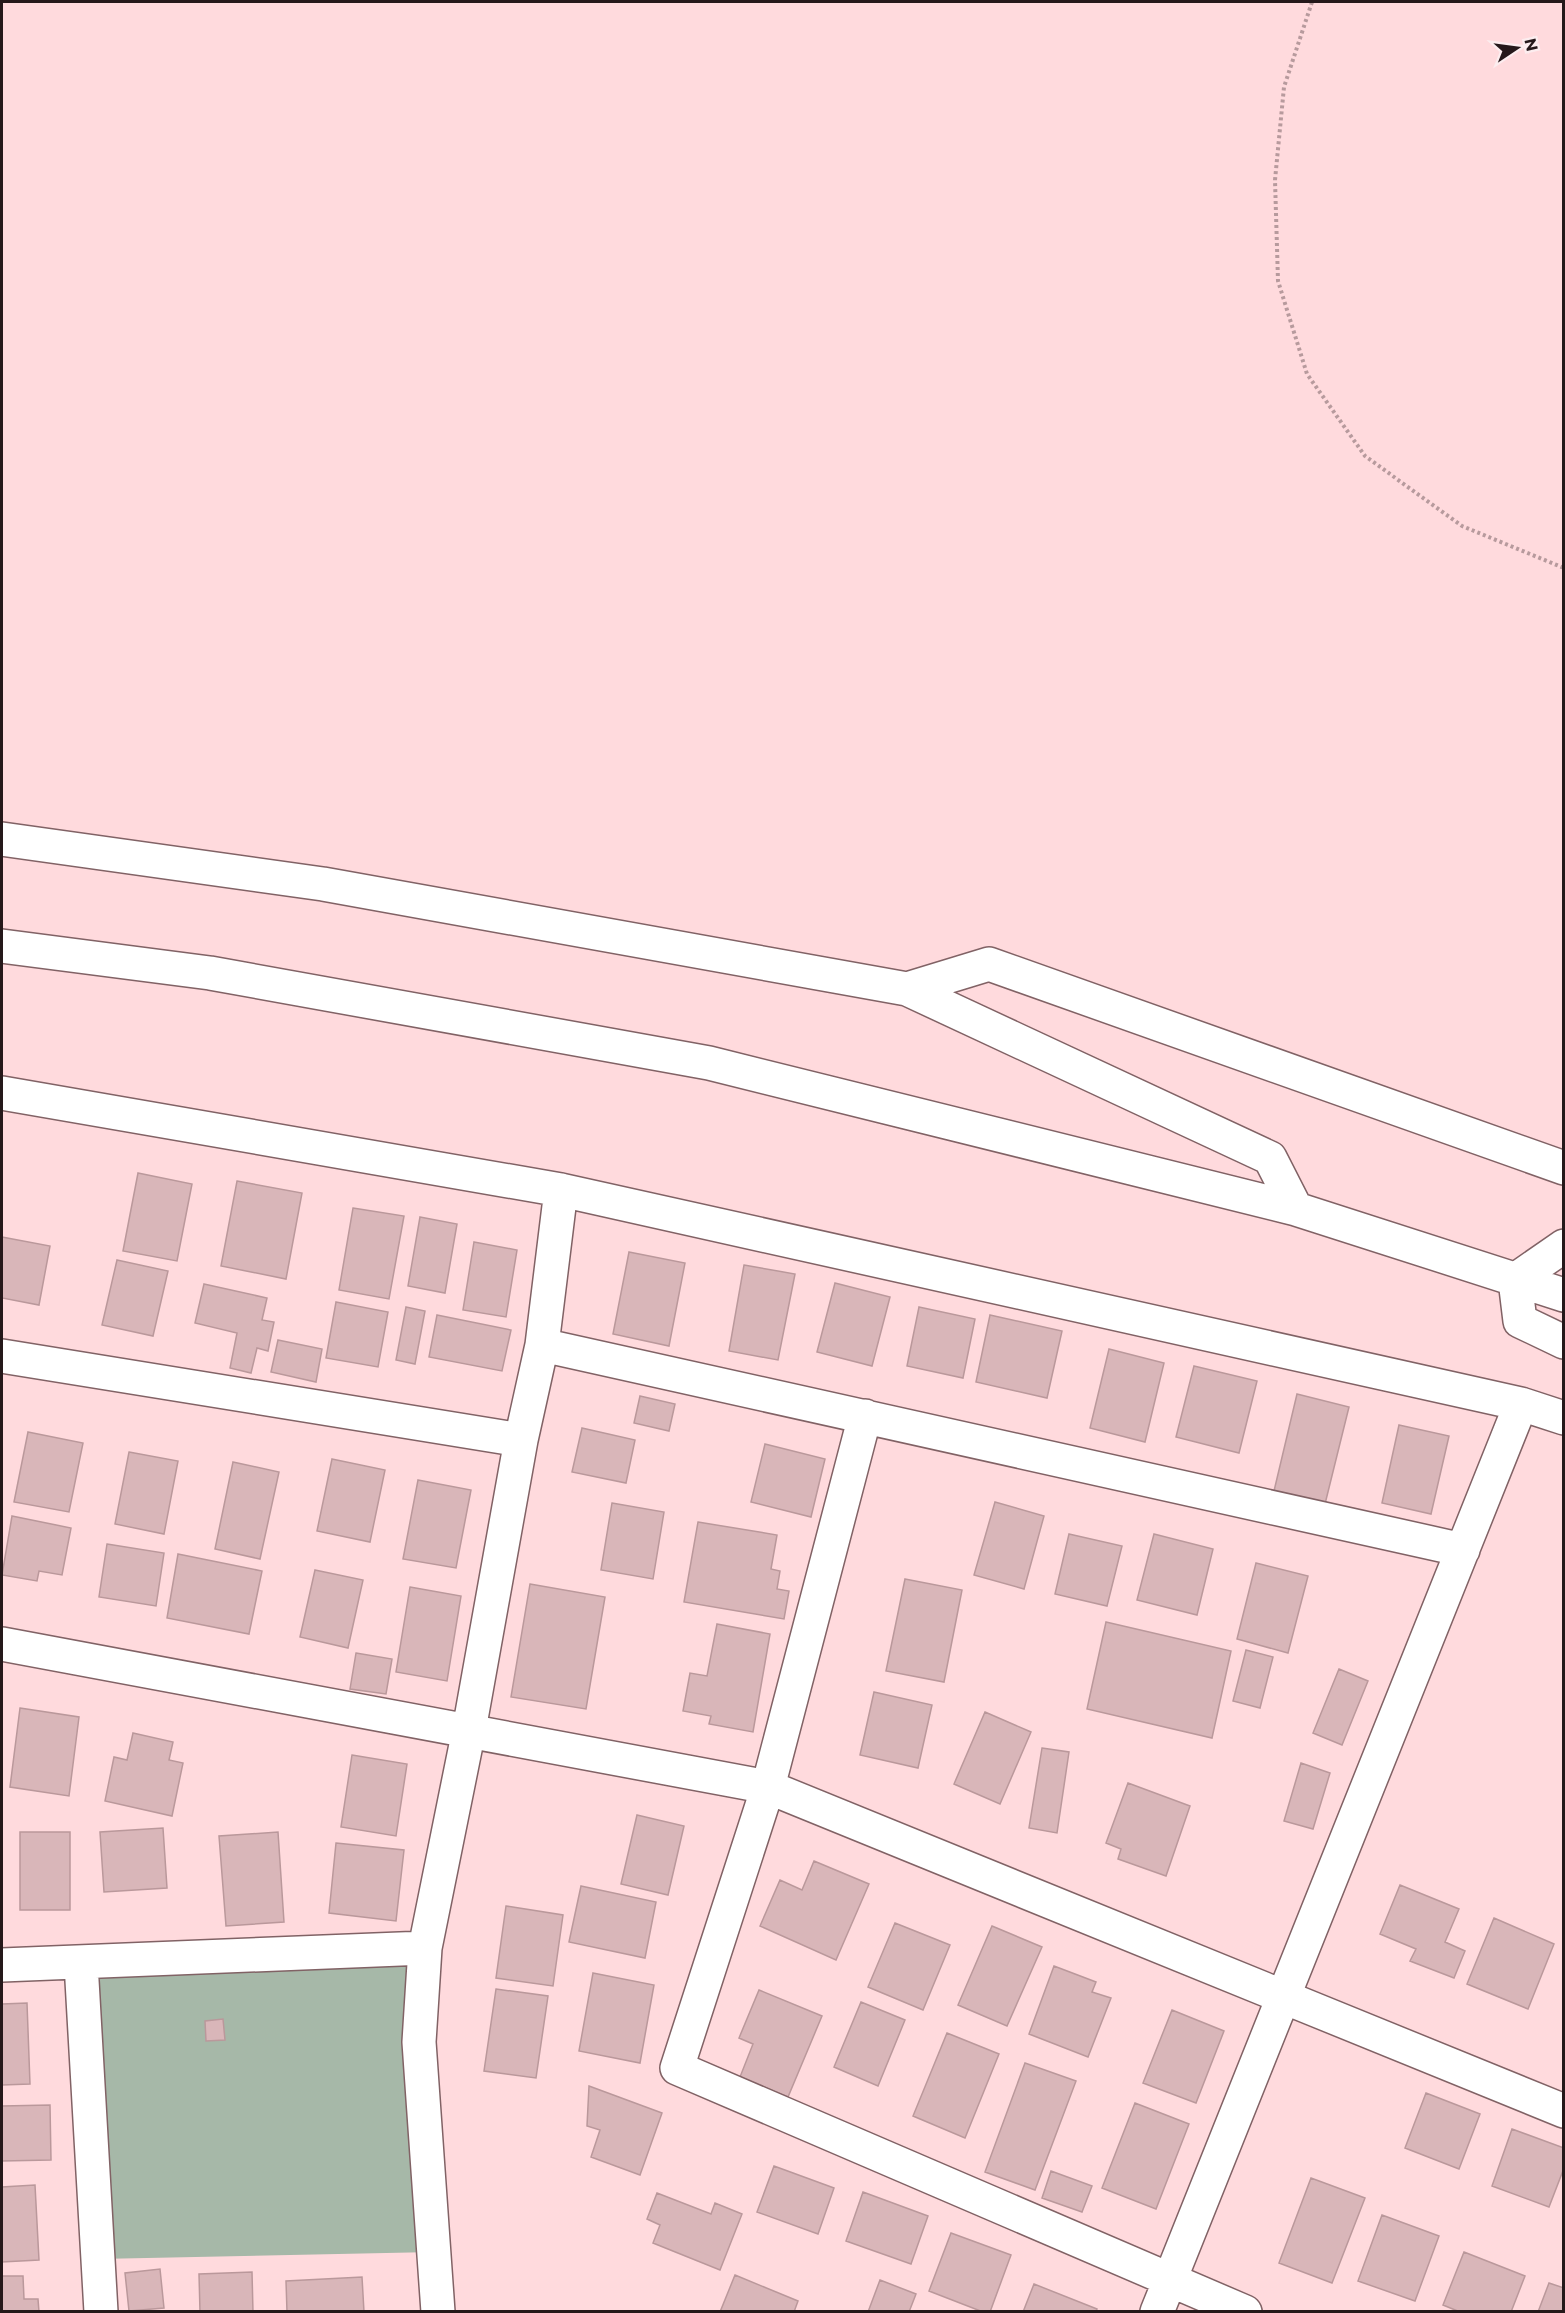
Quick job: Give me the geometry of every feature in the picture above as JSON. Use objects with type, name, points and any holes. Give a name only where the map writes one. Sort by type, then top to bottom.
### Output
[{"type":"street","points":[[2,839],[323,884],[907,989],[1270,1158],[1296,1209]]},
{"type":"street","points":[[2,946],[210,973],[709,1063],[1296,1209],[1563,1295]]},
{"type":"street","points":[[907,989],[989,964],[1563,1168]]},
{"type":"street","points":[[2,1093],[561,1190],[1521,1404],[1563,1418]]},
{"type":"street","points":[[438,2312],[419,2042],[425,1948],[469,1730],[521,1440],[542,1345],[561,1190]]},
{"type":"street","points":[[1515,1280],[1563,1246]]},
{"type":"street","points":[[1515,1280],[1520,1321],[1563,1342]]},
{"type":"street","points":[[542,1345],[1463,1550]]},
{"type":"street","points":[[2,1356],[521,1440]]},
{"type":"street","points":[[1157,2312],[1521,1404]]},
{"type":"street","points":[[865,1416],[768,1787],[678,2068],[1245,2312]]},
{"type":"street","points":[[2,1644],[768,1787],[1563,2111]]},
{"type":"street","points":[[2,1965],[81,1964],[425,1948]]},
{"type":"street","points":[[81,1964],[101,2312]]},
{"type":"path","points":[[1312,2],[1284,87],[1275,180],[1278,281],[1307,374],[1365,456],[1462,526],[1563,568]]},
{"type":"green space","points":[[425,1948],[434,2252],[98,2259],[81,1964]]},
{"type":"building","points":[[138,1173],[192,1184],[177,1261],[123,1251]]},
{"type":"building","points":[[237,1181],[302,1193],[286,1279],[221,1266]]},
{"type":"building","points":[[353,1208],[404,1216],[389,1299],[339,1290]]},
{"type":"building","points":[[420,1217],[457,1224],[445,1293],[408,1286]]},
{"type":"building","points":[[2,1237],[50,1246],[39,1305],[2,1298]]},
{"type":"building","points":[[474,1242],[517,1250],[506,1317],[463,1310]]},
{"type":"building","points":[[629,1252],[685,1263],[669,1346],[613,1334]]},
{"type":"building","points":[[117,1260],[168,1271],[153,1336],[102,1325]]},
{"type":"building","points":[[744,1265],[795,1274],[778,1360],[729,1351]]},
{"type":"building","points":[[835,1283],[890,1297],[872,1366],[817,1352]]},
{"type":"building","points":[[204,1284],[267,1298],[262,1320],[274,1322],[268,1351],[257,1348],[251,1373],[230,1368],[237,1333],[195,1323]]},
{"type":"building","points":[[336,1302],[388,1312],[378,1367],[326,1358]]},
{"type":"building","points":[[406,1307],[425,1311],[415,1364],[396,1360]]},
{"type":"building","points":[[919,1307],[975,1319],[963,1378],[907,1366]]},
{"type":"building","points":[[437,1315],[511,1330],[502,1371],[429,1357]]},
{"type":"building","points":[[990,1315],[1062,1331],[1047,1398],[976,1382]]},
{"type":"building","points":[[278,1340],[322,1349],[316,1382],[271,1372]]},
{"type":"building","points":[[1109,1349],[1164,1363],[1145,1442],[1090,1428]]},
{"type":"building","points":[[1194,1366],[1257,1381],[1239,1453],[1176,1437]]},
{"type":"building","points":[[1297,1394],[1349,1407],[1325,1504],[1274,1491]]},
{"type":"building","points":[[640,1396],[675,1404],[669,1431],[634,1423]]},
{"type":"building","points":[[1399,1425],[1449,1436],[1431,1514],[1382,1503]]},
{"type":"building","points":[[582,1428],[635,1440],[626,1483],[572,1472]]},
{"type":"building","points":[[28,1432],[83,1443],[69,1512],[14,1502]]},
{"type":"building","points":[[765,1444],[825,1459],[811,1517],[751,1502]]},
{"type":"building","points":[[129,1452],[178,1461],[164,1534],[115,1524]]},
{"type":"building","points":[[332,1459],[385,1470],[370,1542],[317,1531]]},
{"type":"building","points":[[233,1462],[279,1472],[260,1559],[215,1549]]},
{"type":"building","points":[[418,1480],[471,1490],[456,1568],[403,1559]]},
{"type":"building","points":[[995,1502],[1044,1516],[1024,1589],[974,1575]]},
{"type":"building","points":[[612,1503],[664,1512],[653,1579],[601,1570]]},
{"type":"building","points":[[12,1516],[71,1528],[62,1575],[39,1571],[37,1581],[2,1575]]},
{"type":"building","points":[[698,1522],[777,1535],[771,1569],[780,1571],[777,1589],[789,1591],[784,1619],[684,1602]]},
{"type":"building","points":[[1069,1534],[1122,1546],[1107,1606],[1055,1594]]},
{"type":"building","points":[[1154,1534],[1213,1549],[1197,1615],[1137,1600]]},
{"type":"building","points":[[107,1544],[164,1553],[156,1606],[99,1597]]},
{"type":"building","points":[[178,1554],[262,1571],[249,1634],[167,1618]]},
{"type":"building","points":[[1256,1563],[1308,1576],[1288,1653],[1237,1639]]},
{"type":"building","points":[[315,1570],[363,1580],[348,1648],[300,1637]]},
{"type":"building","points":[[905,1579],[962,1590],[944,1682],[886,1671]]},
{"type":"building","points":[[530,1584],[605,1597],[586,1709],[511,1697]]},
{"type":"building","points":[[410,1587],[461,1596],[447,1681],[396,1672]]},
{"type":"building","points":[[1106,1622],[1231,1651],[1212,1738],[1087,1709]]},
{"type":"building","points":[[717,1624],[770,1634],[753,1732],[709,1724],[711,1716],[683,1711],[690,1673],[707,1676]]},
{"type":"building","points":[[1246,1650],[1273,1657],[1260,1708],[1233,1701]]},
{"type":"building","points":[[356,1653],[392,1659],[386,1694],[350,1689]]},
{"type":"building","points":[[1339,1669],[1368,1681],[1342,1745],[1313,1733]]},
{"type":"building","points":[[874,1692],[932,1705],[918,1768],[860,1755]]},
{"type":"building","points":[[20,1708],[79,1717],[69,1796],[10,1787]]},
{"type":"building","points":[[985,1712],[1031,1732],[1000,1804],[954,1784]]},
{"type":"building","points":[[133,1733],[173,1742],[169,1760],[183,1763],[172,1816],[105,1801],[114,1757],[127,1760]]},
{"type":"building","points":[[1042,1748],[1069,1752],[1057,1833],[1029,1828]]},
{"type":"building","points":[[352,1755],[407,1764],[396,1836],[341,1827]]},
{"type":"building","points":[[1301,1763],[1330,1773],[1313,1829],[1284,1821]]},
{"type":"building","points":[[1128,1783],[1190,1806],[1166,1876],[1118,1859],[1121,1849],[1106,1843]]},
{"type":"building","points":[[637,1815],[684,1826],[668,1895],[621,1884]]},
{"type":"building","points":[[163,1828],[167,1888],[104,1892],[100,1832]]},
{"type":"building","points":[[20,1832],[70,1832],[70,1910],[20,1910]]},
{"type":"building","points":[[278,1832],[284,1922],[226,1926],[219,1836]]},
{"type":"building","points":[[336,1843],[404,1850],[396,1921],[329,1913]]},
{"type":"building","points":[[814,1861],[869,1884],[836,1960],[760,1926],[780,1880],[802,1890]]},
{"type":"building","points":[[1400,1885],[1459,1909],[1445,1942],[1465,1951],[1454,1978],[1410,1961],[1416,1949],[1380,1934]]},
{"type":"building","points":[[581,1886],[656,1902],[645,1958],[569,1942]]},
{"type":"building","points":[[506,1906],[563,1915],[553,1986],[496,1978]]},
{"type":"building","points":[[1494,1918],[1554,1944],[1528,2009],[1467,1984]]},
{"type":"building","points":[[895,1923],[950,1945],[923,2010],[868,1987]]},
{"type":"building","points":[[992,1926],[1042,1947],[1007,2026],[958,2005]]},
{"type":"building","points":[[1054,1966],[1096,1982],[1092,1992],[1111,1998],[1088,2057],[1029,2034]]},
{"type":"building","points":[[593,1973],[654,1985],[640,2063],[579,2051]]},
{"type":"building","points":[[496,1989],[548,1996],[536,2078],[484,2071]]},
{"type":"building","points":[[759,1990],[822,2016],[788,2097],[740,2077],[753,2044],[739,2038]]},
{"type":"building","points":[[861,2002],[905,2020],[878,2086],[834,2067]]},
{"type":"building","points":[[27,2003],[30,2084],[2,2085],[2,2004]]},
{"type":"building","points":[[1172,2010],[1224,2031],[1196,2103],[1143,2083]]},
{"type":"building","points":[[223,2019],[225,2040],[206,2041],[205,2021]]},
{"type":"building","points":[[947,2033],[999,2054],[965,2138],[913,2116]]},
{"type":"building","points":[[1025,2063],[1076,2081],[1035,2190],[985,2172]]},
{"type":"building","points":[[589,2086],[662,2113],[640,2175],[591,2157],[600,2130],[587,2126]]},
{"type":"building","points":[[1426,2093],[1480,2114],[1459,2169],[1405,2148]]},
{"type":"building","points":[[1135,2103],[1189,2124],[1156,2209],[1102,2188]]},
{"type":"building","points":[[50,2105],[51,2160],[2,2161],[2,2106]]},
{"type":"building","points":[[1512,2129],[1564,2148],[1564,2168],[1549,2207],[1492,2186]]},
{"type":"building","points":[[774,2166],[834,2188],[818,2234],[757,2212]]},
{"type":"building","points":[[1051,2171],[1092,2186],[1082,2212],[1042,2198]]},
{"type":"building","points":[[1311,2178],[1365,2198],[1332,2283],[1279,2263]]},
{"type":"building","points":[[35,2185],[39,2260],[2,2262],[2,2187]]},
{"type":"building","points":[[863,2192],[928,2216],[911,2264],[846,2241]]},
{"type":"building","points":[[657,2193],[711,2214],[715,2203],[742,2214],[720,2270],[653,2243],[660,2225],[647,2219]]},
{"type":"building","points":[[1382,2215],[1439,2236],[1415,2301],[1358,2281]]},
{"type":"building","points":[[951,2233],[1011,2255],[990,2312],[983,2312],[929,2291]]},
{"type":"building","points":[[1464,2252],[1525,2276],[1511,2312],[1460,2312],[1443,2305]]},
{"type":"building","points":[[160,2269],[164,2308],[129,2311],[125,2273]]},
{"type":"building","points":[[252,2272],[253,2312],[200,2312],[199,2274]]},
{"type":"building","points":[[735,2275],[798,2301],[794,2312],[720,2312]]},
{"type":"building","points":[[2,2276],[23,2276],[24,2299],[38,2299],[39,2312],[2,2312]]},
{"type":"building","points":[[362,2277],[364,2312],[287,2312],[286,2281]]},
{"type":"building","points":[[880,2280],[916,2294],[909,2312],[868,2312]]},
{"type":"building","points":[[1549,2283],[1564,2288],[1564,2312],[1538,2312]]},
{"type":"building","points":[[1034,2284],[1097,2309],[1096,2312],[1023,2312]]}]
